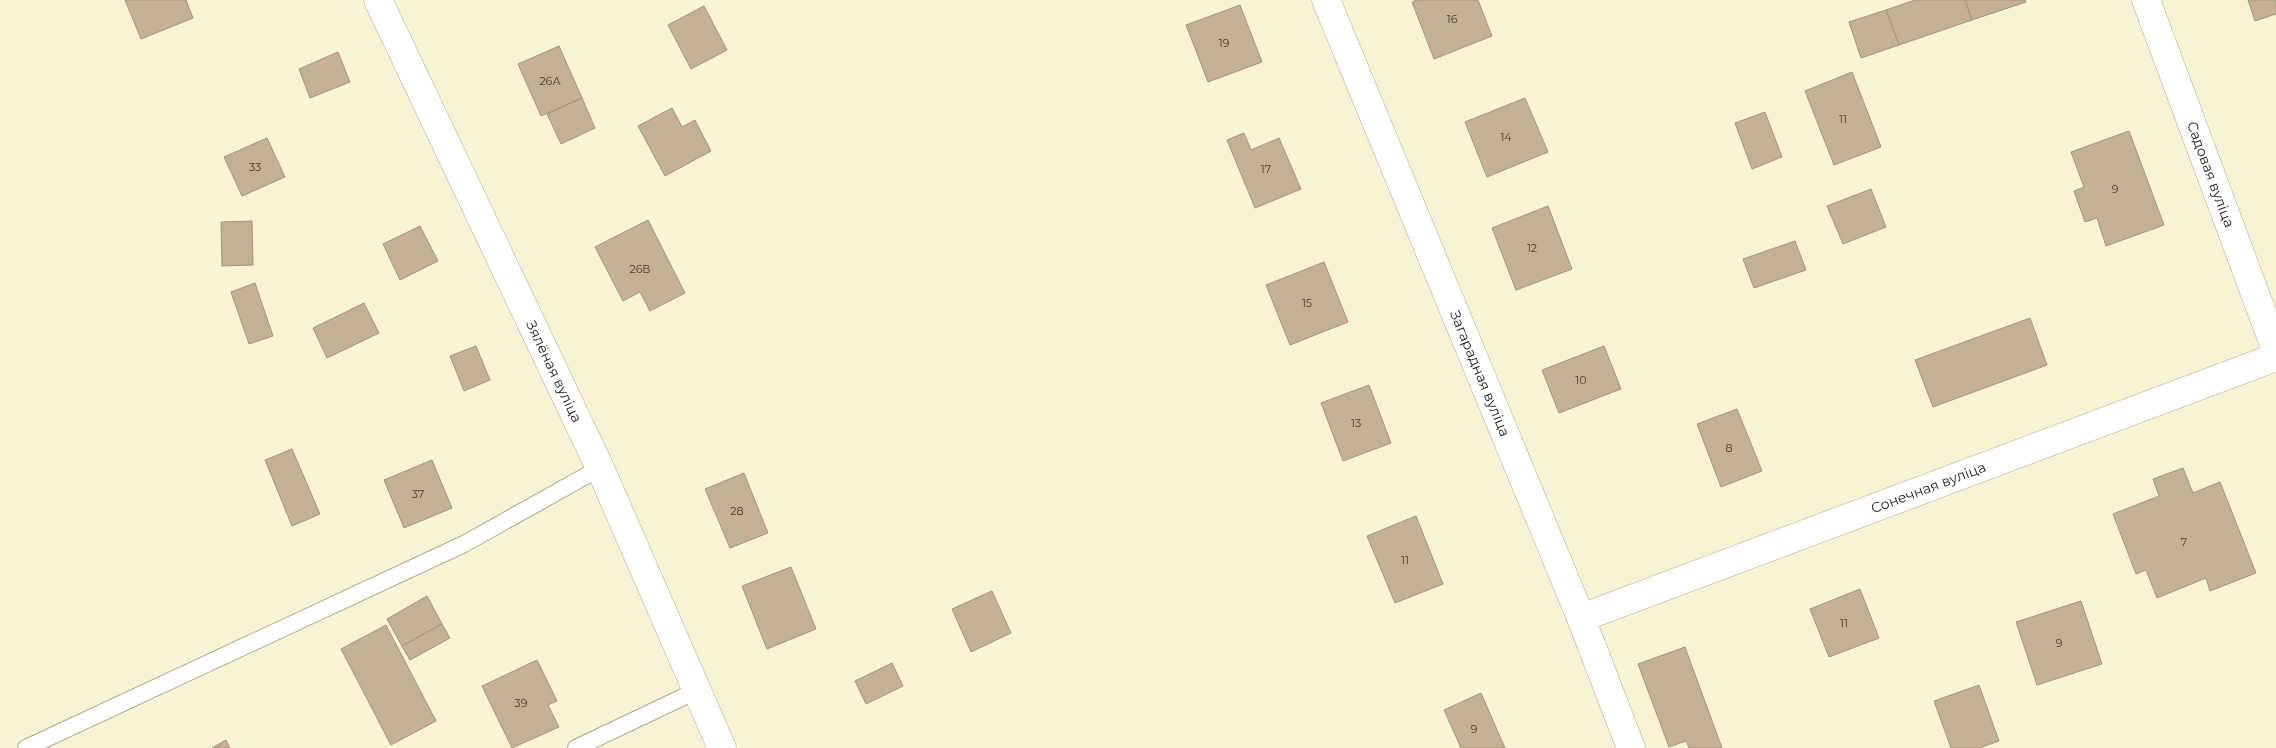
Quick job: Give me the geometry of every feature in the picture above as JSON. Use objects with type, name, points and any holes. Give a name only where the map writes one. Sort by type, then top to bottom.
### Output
[{"type":"street","name":"Зялёная вуліца","points":[[378,0],[600,468],[722,748]]},
{"type":"street","name":"Загарадная вуліца","points":[[1326,0],[1581,618],[1631,748]]},
{"type":"street","name":"Садовая вуліца","points":[[2146,0],[2276,350]]},
{"type":"street","name":"Сонечная вуліца","points":[[1581,618],[2276,357]]},
{"type":"lane","points":[[26,748],[464,544],[600,468]]},
{"type":"lane","points":[[576,748],[698,690]]},
{"type":"building","points":[[125,0],[186,0],[193,18],[141,39]]},
{"type":"building","points":[[1417,0],[1478,0],[1492,36],[1434,59],[1412,2]]},
{"type":"building","points":[[1915,0],[1965,0],[1972,20],[1899,45],[1886,10]]},
{"type":"building","points":[[1965,0],[2025,0],[2026,2],[1972,20]]},
{"type":"building","points":[[2248,0],[2276,0],[2276,14],[2255,21]]},
{"type":"building","points":[[1240,5],[1262,62],[1208,82],[1186,25]]},
{"type":"building","points":[[704,6],[727,50],[691,69],[668,25]]},
{"type":"building","points":[[1886,10],[1899,45],[1861,58],[1849,22]]},
{"type":"building","points":[[559,46],[582,98],[541,116],[518,64]]},
{"type":"building","points":[[338,52],[350,82],[310,98],[299,69]]},
{"type":"building","points":[[1852,72],[1881,147],[1834,165],[1805,91]]},
{"type":"building","points":[[582,98],[595,128],[561,144],[547,114]]},
{"type":"building","points":[[1525,98],[1548,152],[1487,177],[1465,122]]},
{"type":"building","points":[[672,108],[682,127],[695,120],[711,151],[665,176],[638,126]]},
{"type":"building","points":[[1765,112],[1782,157],[1752,169],[1735,123]]},
{"type":"building","points":[[2129,131],[2164,225],[2106,246],[2097,218],[2085,222],[2074,191],[2084,187],[2071,152]]},
{"type":"building","points":[[1244,133],[1251,150],[1279,138],[1301,189],[1255,208],[1227,140]]},
{"type":"building","points":[[267,138],[285,177],[242,196],[224,157]]},
{"type":"building","points":[[1871,189],[1886,227],[1843,244],[1827,206]]},
{"type":"building","points":[[1548,206],[1572,269],[1516,290],[1492,228]]},
{"type":"building","points":[[648,220],[685,293],[650,311],[640,292],[623,301],[595,247]]},
{"type":"building","points":[[252,221],[253,265],[222,266],[221,222]]},
{"type":"building","points":[[420,226],[438,261],[400,280],[383,244]]},
{"type":"building","points":[[1795,241],[1806,270],[1754,288],[1743,259]]},
{"type":"building","points":[[1324,262],[1348,322],[1290,345],[1266,285]]},
{"type":"building","points":[[255,283],[273,336],[249,344],[231,292]]},
{"type":"building","points":[[364,303],[379,333],[327,358],[313,328]]},
{"type":"building","points":[[2030,318],[2047,365],[1933,407],[1915,360]]},
{"type":"building","points":[[476,346],[490,380],[464,391],[450,356]]},
{"type":"building","points":[[1604,346],[1621,389],[1559,413],[1542,370]]},
{"type":"building","points":[[1369,385],[1391,443],[1343,461],[1321,403]]},
{"type":"building","points":[[1737,409],[1762,471],[1721,487],[1697,424]]},
{"type":"building","points":[[292,449],[320,514],[292,526],[265,460]]},
{"type":"building","points":[[432,460],[452,508],[404,528],[384,480]]},
{"type":"building","points":[[2183,468],[2193,493],[2220,482],[2256,573],[2210,591],[2206,578],[2157,598],[2146,570],[2136,574],[2113,514],[2159,496],[2153,479]]},
{"type":"building","points":[[744,473],[768,533],[730,548],[705,489]]},
{"type":"building","points":[[1416,516],[1443,584],[1395,603],[1367,536]]},
{"type":"building","points":[[791,567],[816,629],[767,649],[742,586]]},
{"type":"building","points":[[1860,589],[1879,638],[1829,657],[1810,609]]},
{"type":"building","points":[[992,591],[1011,633],[971,652],[952,609]]},
{"type":"building","points":[[427,596],[442,624],[402,646],[387,619]]},
{"type":"building","points":[[2081,601],[2102,664],[2037,685],[2016,622]]},
{"type":"building","points":[[442,624],[450,638],[410,660],[402,646]]},
{"type":"building","points":[[386,625],[436,721],[391,745],[341,649]]},
{"type":"building","points":[[1685,647],[1722,748],[1689,748],[1686,741],[1669,747],[1638,664]]},
{"type":"building","points":[[537,660],[557,701],[548,705],[559,727],[512,748],[482,686]]},
{"type":"building","points":[[892,663],[903,686],[866,704],[855,681]]},
{"type":"building","points":[[1979,685],[1999,741],[1979,748],[1951,748],[1934,701]]},
{"type":"building","points":[[1481,693],[1505,748],[1461,748],[1444,710]]},
{"type":"building","points":[[226,740],[230,748],[212,748]]}]
